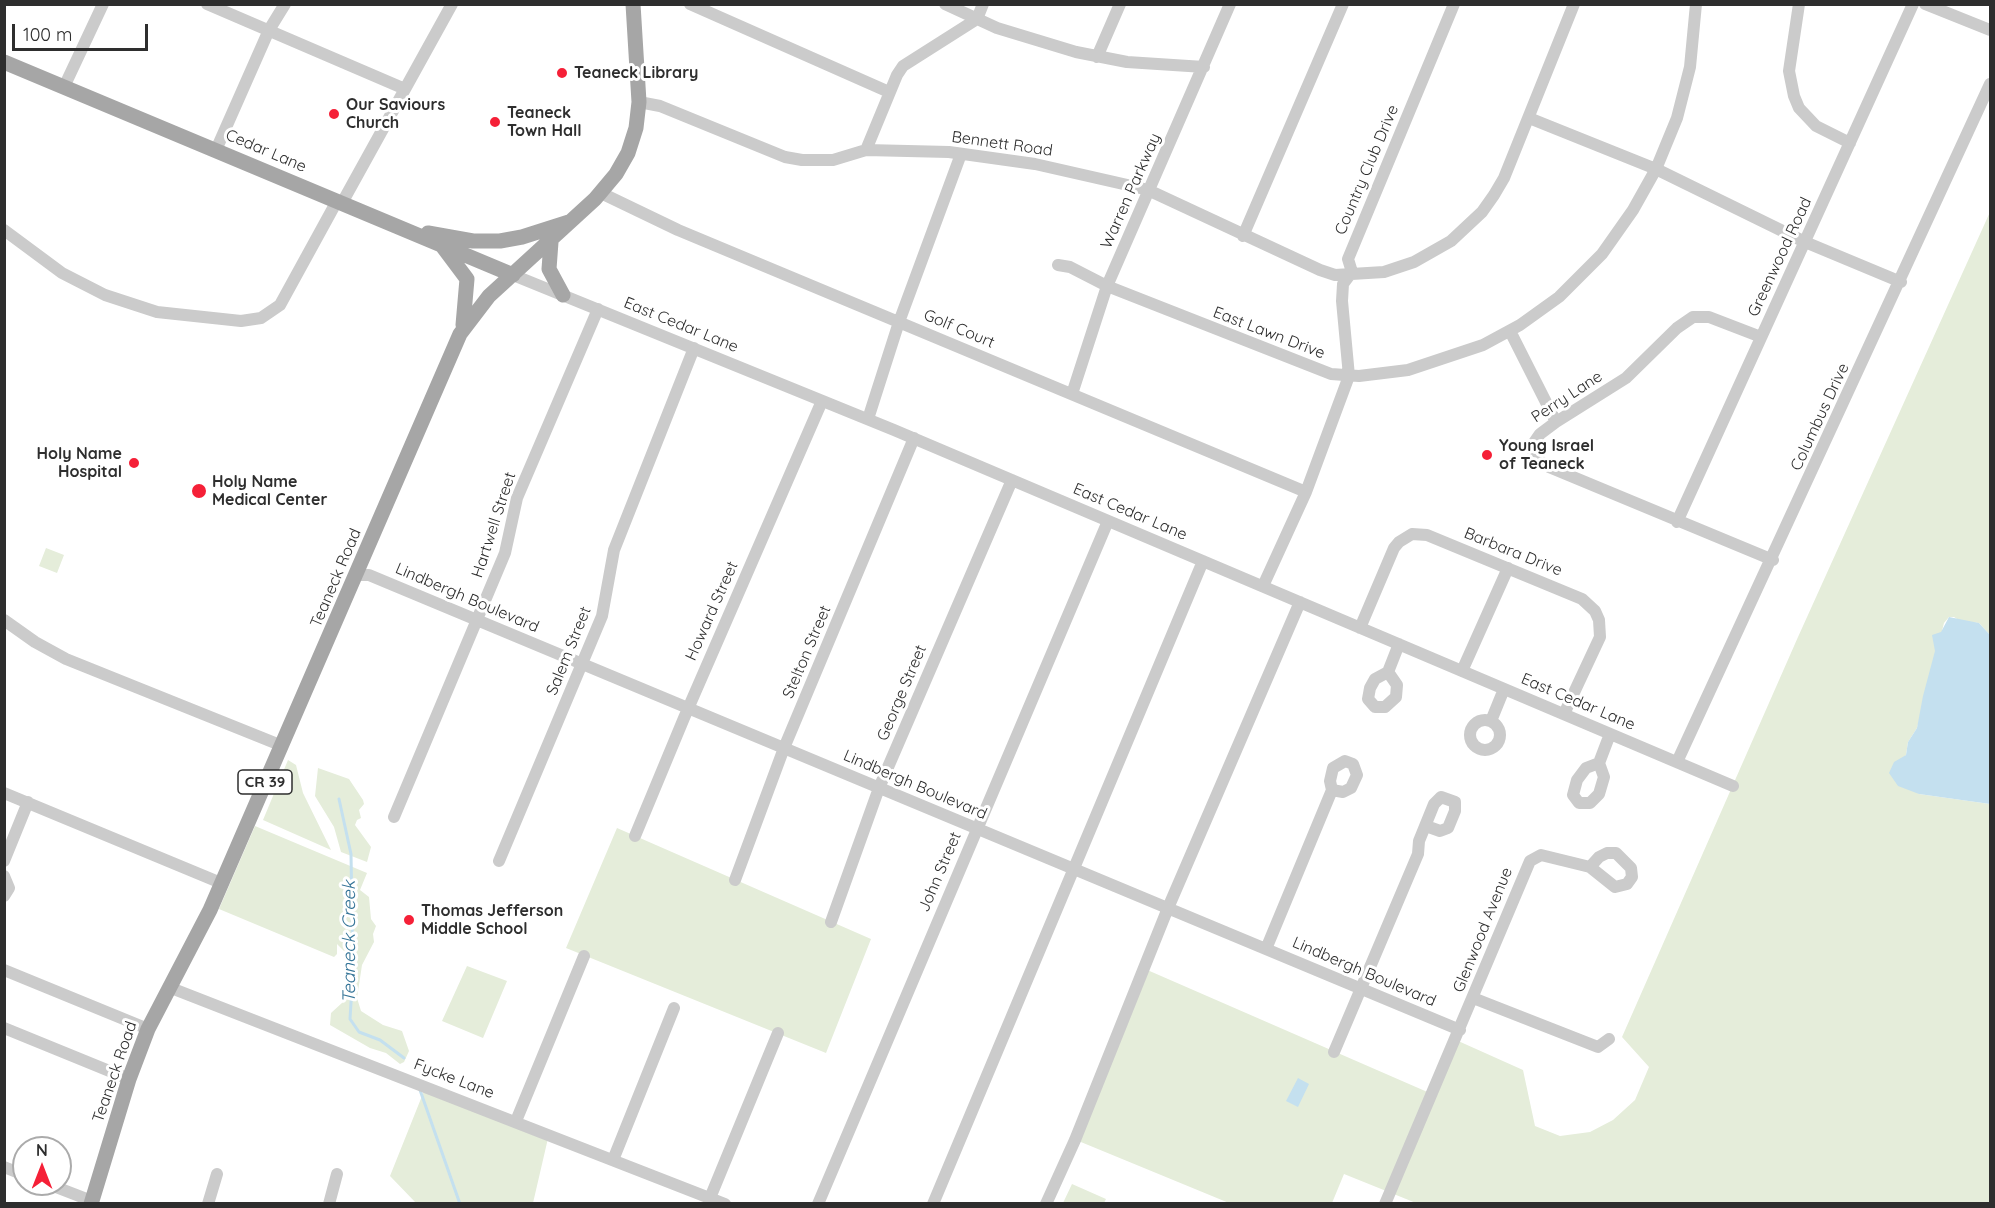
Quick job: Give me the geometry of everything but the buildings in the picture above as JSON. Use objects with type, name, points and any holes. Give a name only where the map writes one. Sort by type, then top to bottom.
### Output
[{"type":"main road","name":"Teaneck Road","points":[[92,1202],[129,1079],[148,1029],[171,988],[221,883],[357,575],[429,402],[463,329],[480,306],[602,193],[628,153],[636,128],[639,102],[633,4]]},
{"type":"main road","name":"Cedar Lane","points":[[4,62],[513,275]]},
{"type":"main road","points":[[405,229],[492,242],[522,237],[574,220]]},
{"type":"main road","points":[[551,242],[549,269],[563,295]]},
{"type":"main road","points":[[441,245],[467,279],[463,329]]},
{"type":"street","points":[[64,87],[103,4]]},
{"type":"street","points":[[207,4],[405,89]]},
{"type":"street","points":[[216,150],[269,30],[285,4]]},
{"type":"street","points":[[4,230],[62,273],[105,295],[166,313],[241,321],[261,318],[280,304],[452,4]]},
{"type":"street","points":[[690,4],[710,8],[889,92]]},
{"type":"street","points":[[945,4],[997,28],[1097,57],[1204,67]]},
{"type":"street","points":[[866,150],[897,75],[911,60],[977,19],[983,4]]},
{"type":"street","points":[[1097,57],[1120,4]]},
{"type":"street","name":"Warren Parkway","points":[[1072,394],[1107,286],[1230,4]]},
{"type":"street","points":[[1243,236],[1342,4]]},
{"type":"street","name":"Country Club Drive","points":[[1263,586],[1306,492],[1349,376],[1342,301],[1343,284],[1352,272],[1348,259],[1454,4]]},
{"type":"street","name":"Bennett Road","points":[[639,102],[660,106],[785,157],[816,162],[866,150],[961,153],[1035,164],[1148,190],[1243,236],[1335,275],[1352,272],[1384,272],[1433,253],[1467,228],[1482,212],[1504,178],[1574,4]]},
{"type":"street","name":"East Lawn Drive","points":[[1058,265],[1070,267],[1107,286],[1314,369],[1349,376],[1379,375],[1432,364],[1483,345],[1509,331],[1559,297],[1602,254],[1634,210],[1656,169],[1684,93],[1694,35],[1695,4]]},
{"type":"street","points":[[1798,4],[1789,71],[1794,96],[1799,108],[1816,126],[1850,143]]},
{"type":"street","name":"Greenwood Road","points":[[1677,522],[1913,4]]},
{"type":"street","points":[[1925,4],[1990,30]]},
{"type":"street","name":"Columbus Drive","points":[[1677,762],[1773,560],[1990,84]]},
{"type":"street","points":[[1529,118],[1656,169],[1805,242],[1901,282]]},
{"type":"street","points":[[868,419],[899,322],[961,153]]},
{"type":"street","name":"Golf Court","points":[[602,193],[670,226],[1306,492]]},
{"type":"street","name":"East Cedar Lane","points":[[513,275],[914,438],[1733,786]]},
{"type":"street","name":"Hartwell Street","points":[[394,817],[505,553],[517,498],[598,309]]},
{"type":"street","name":"Perry Lane","points":[[1761,337],[1709,317],[1693,317],[1677,328],[1626,378],[1556,422],[1531,444],[1532,454],[1549,467],[1773,560]]},
{"type":"street","points":[[1509,331],[1556,422]]},
{"type":"street","name":"Salem Street","points":[[499,861],[602,616],[614,550],[694,348]]},
{"type":"street","name":"Howard Street","points":[[635,836],[688,708],[822,401]]},
{"type":"street","name":"Stelton Street","points":[[735,880],[784,748],[914,438]]},
{"type":"street","name":"George Street","points":[[831,922],[879,788],[1012,480]]},
{"type":"street","name":"John Street","points":[[818,1203],[1108,521]]},
{"type":"street","name":"Barbara Drive","points":[[1360,628],[1394,548],[1412,534],[1427,535],[1582,599],[1595,611],[1599,620],[1597,645],[1564,714]]},
{"type":"street","points":[[933,1203],[1203,561]]},
{"type":"street","points":[[1462,671],[1508,568]]},
{"type":"street","name":"Lindbergh Boulevard","points":[[357,575],[369,575],[1460,1030]]},
{"type":"street","points":[[1046,1203],[1076,1140],[1168,908],[1300,602]]},
{"type":"street","points":[[4,620],[35,642],[66,659],[280,745]]},
{"type":"street","points":[[1388,672],[1399,644]]},
{"type":"street","points":[[1491,721],[1504,688]]},
{"type":"street","points":[[1599,763],[1610,734]]},
{"type":"street","points":[[1266,949],[1332,790]]},
{"type":"street","points":[[4,792],[221,883]]},
{"type":"street","points":[[4,861],[28,802]]},
{"type":"street","points":[[1334,1052],[1418,854],[1419,841],[1426,826]]},
{"type":"street","name":"Glenwood Avenue","points":[[1384,1203],[1460,1030],[1530,861],[1541,855],[1590,867]]},
{"type":"street","points":[[4,876],[9,888],[4,896]]},
{"type":"street","points":[[516,1121],[584,956]]},
{"type":"street","points":[[4,970],[148,1029]]},
{"type":"street","name":"Fycke Lane","points":[[171,988],[725,1203]]},
{"type":"street","points":[[1473,998],[1598,1047],[1609,1039]]},
{"type":"street","points":[[613,1160],[674,1008]]},
{"type":"street","points":[[4,1028],[129,1079]]},
{"type":"street","points":[[710,1198],[778,1033]]},
{"type":"street","points":[[208,1203],[217,1174]]},
{"type":"street","points":[[329,1203],[337,1174]]},
{"type":"street","points":[[72,1194],[92,1202]]},
{"type":"green space","points":[[1990,212],[1990,635],[1979,623],[1949,617],[1944,623],[1917,728],[1908,742],[1906,755],[1899,761],[1919,794],[1990,804],[1990,1203],[1416,1203],[1344,1174],[1332,1203],[1229,1203],[1076,1140],[1145,969],[1432,1094],[1456,1040],[1523,1070],[1535,1126],[1560,1136],[1590,1132],[1613,1120],[1635,1100],[1649,1067],[1622,1037],[1798,637]]},
{"type":"green space","points":[[46,548],[64,555],[57,573],[39,566]]},
{"type":"green space","points":[[288,760],[296,765],[303,793],[331,850],[263,820]]},
{"type":"green space","points":[[318,768],[349,779],[363,800],[364,804],[359,810],[361,818],[355,825],[371,847],[367,862],[341,852],[334,827],[315,796]]},
{"type":"green space","points":[[255,826],[367,873],[360,890],[369,897],[371,919],[376,926],[373,934],[374,942],[362,965],[357,998],[361,1011],[383,1025],[402,1031],[409,1051],[404,1062],[400,1064],[386,1053],[370,1048],[330,1025],[331,1013],[343,1002],[349,975],[348,955],[337,944],[337,954],[334,957],[219,909]]},
{"type":"green space","points":[[617,828],[871,939],[826,1053],[566,948]]},
{"type":"green space","points":[[467,966],[507,981],[483,1038],[442,1021]]},
{"type":"green space","points":[[426,1086],[549,1134],[533,1203],[416,1203],[390,1176]]},
{"type":"green space","points":[[1072,1184],[1106,1199],[1104,1203],[1063,1203]]},
{"type":"water","points":[[1949,617],[1979,623],[1990,635],[1990,804],[1919,794],[1898,786],[1889,773],[1894,762],[1906,755],[1908,742],[1917,728],[1935,651],[1932,635],[1941,632]]},
{"type":"water","points":[[1298,1078],[1309,1084],[1298,1107],[1286,1101]]},
{"type":"waterway","name":"Teaneck Creek","points":[[339,799],[351,854],[353,971],[350,1019],[359,1032],[380,1040],[404,1058]]},
{"type":"waterway","name":"Teaneck Creek","points":[[420,1090],[460,1204]]},
{"type":"place","name":"Teaneck Library","points":[[562,73]]},
{"type":"place","name":"Our Saviours Church","points":[[334,114]]},
{"type":"place","name":"Teaneck Town Hall","points":[[495,122]]},
{"type":"place","name":"Young Israel of Teaneck","points":[[1487,455]]},
{"type":"place","name":"Holy Name Hospital","points":[[134,463]]},
{"type":"place","name":"Holy Name Medical Center","points":[[199,491]]},
{"type":"place","name":"Thomas Jefferson Middle School","points":[[409,920]]}]
